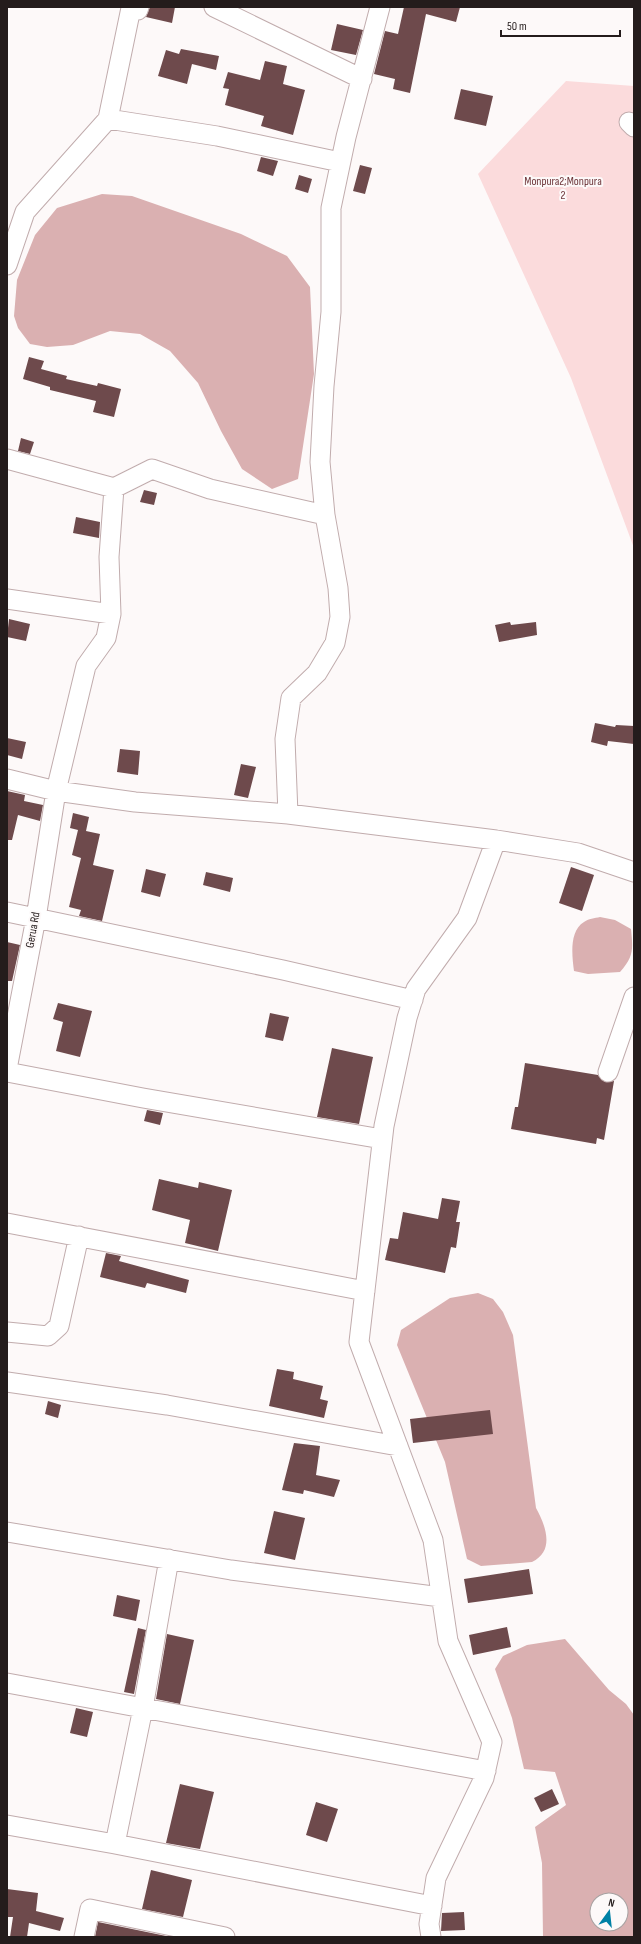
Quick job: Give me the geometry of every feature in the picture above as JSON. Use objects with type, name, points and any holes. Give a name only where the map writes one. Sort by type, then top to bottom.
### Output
[{"type":"street","points":[[7,265],[25,212],[108,119],[131,8],[138,10],[139,7]]},
{"type":"street","points":[[214,7],[362,79]]},
{"type":"street","points":[[288,814],[285,739],[292,698],[316,673],[335,643],[340,617],[338,588],[325,516],[320,462],[324,386],[331,312],[330,208],[340,162],[380,7]]},
{"type":"street","points":[[108,119],[216,136],[340,162]]},
{"type":"street","points":[[7,459],[114,488],[152,469],[210,489],[325,516]]},
{"type":"street","name":"Gerua Rd","points":[[7,1070],[12,1021],[36,918],[56,791],[86,666],[106,638],[111,614],[109,557],[114,488]]},
{"type":"street","points":[[7,598],[111,614]]},
{"type":"street","points":[[7,779],[56,791],[135,802],[288,814],[496,840],[578,853],[634,872]]},
{"type":"street","points":[[431,1937],[429,1924],[436,1878],[484,1778],[492,1742],[448,1641],[433,1540],[359,1342],[382,1139],[407,1018],[416,989],[467,918],[496,840]]},
{"type":"street","points":[[7,912],[413,1000]]},
{"type":"street","points":[[608,1072],[634,997]]},
{"type":"street","points":[[7,1070],[143,1098],[382,1139]]},
{"type":"street","points":[[7,1223],[365,1291]]},
{"type":"street","points":[[7,1332],[48,1336],[59,1326],[79,1236]]},
{"type":"street","points":[[7,1382],[167,1405],[398,1446]]},
{"type":"street","points":[[7,1532],[231,1570],[441,1597]]},
{"type":"street","points":[[115,1844],[143,1708],[169,1559]]},
{"type":"street","points":[[7,1683],[486,1771]]},
{"type":"street","points":[[7,1825],[115,1844],[432,1906]]},
{"type":"street","points":[[84,1937],[90,1909],[225,1937]]},
{"type":"green space","name":"Monpura2;Monpura 2","points":[[566,81],[634,86],[634,548],[571,378],[478,174]]},
{"type":"shaded area","points":[[102,194],[132,196],[241,234],[287,256],[310,287],[314,374],[298,479],[272,489],[242,469],[221,431],[198,383],[170,351],[140,334],[110,331],[73,345],[47,347],[30,344],[18,328],[14,316],[17,280],[35,235],[57,208]]},
{"type":"shaded area","points":[[600,917],[615,920],[631,929],[632,952],[630,957],[620,972],[588,974],[574,971],[573,944],[576,931],[579,926],[586,921]]},
{"type":"shaded area","points":[[478,1293],[493,1299],[503,1312],[513,1335],[536,1508],[543,1522],[546,1538],[544,1551],[532,1562],[481,1566],[467,1559],[445,1462],[397,1345],[401,1330],[450,1298]]},
{"type":"shaded area","points":[[565,1639],[609,1690],[626,1704],[634,1715],[634,1937],[543,1937],[542,1863],[535,1827],[566,1805],[555,1772],[524,1769],[512,1718],[495,1669],[503,1656],[527,1645]]},
{"type":"building","points":[[150,7],[175,7],[172,23],[146,17]]},
{"type":"building","points":[[404,7],[460,7],[456,22],[426,14],[410,93],[393,89],[395,79],[374,74],[385,31],[398,34]]},
{"type":"building","points":[[337,24],[363,30],[356,55],[331,50]]},
{"type":"building","points":[[181,49],[219,56],[216,70],[192,64],[187,84],[158,76],[166,50],[179,54]]},
{"type":"building","points":[[265,61],[287,66],[283,84],[305,90],[293,135],[261,126],[264,116],[225,105],[229,89],[223,88],[228,72],[260,80]]},
{"type":"building","points":[[461,89],[493,96],[486,126],[454,119]]},
{"type":"building","points":[[261,157],[278,161],[273,176],[257,171]]},
{"type":"building","points":[[360,165],[372,168],[365,194],[353,191]]},
{"type":"building","points":[[299,175],[312,179],[308,193],[295,189]]},
{"type":"building","points":[[29,357],[44,361],[41,369],[67,376],[66,379],[97,386],[98,383],[121,389],[114,417],[93,412],[96,401],[50,390],[50,387],[23,379]]},
{"type":"building","points":[[21,438],[34,442],[30,454],[18,451]]},
{"type":"building","points":[[144,490],[157,493],[154,505],[140,502]]},
{"type":"building","points":[[76,517],[100,522],[99,538],[73,533]]},
{"type":"building","points":[[9,619],[30,624],[26,641],[7,637]]},
{"type":"building","points":[[510,622],[511,625],[536,622],[537,635],[499,642],[495,625]]},
{"type":"building","points":[[595,723],[615,727],[616,725],[634,726],[634,744],[608,741],[607,746],[591,742]]},
{"type":"building","points":[[7,738],[26,742],[22,759],[7,755]]},
{"type":"building","points":[[120,749],[140,751],[138,775],[117,772]]},
{"type":"building","points":[[241,764],[256,767],[248,798],[234,795]]},
{"type":"building","points":[[7,791],[25,795],[24,801],[43,805],[40,821],[18,815],[12,840],[7,840]]},
{"type":"building","points":[[73,813],[89,817],[86,831],[100,834],[93,865],[114,870],[102,921],[79,916],[81,910],[69,907],[81,858],[72,855],[78,830],[70,828]]},
{"type":"building","points":[[571,867],[594,875],[582,911],[559,903]]},
{"type":"building","points":[[146,869],[166,874],[160,897],[141,892]]},
{"type":"building","points":[[206,872],[233,878],[230,892],[203,885]]},
{"type":"building","points":[[7,942],[20,945],[12,981],[7,981]]},
{"type":"building","points":[[58,1003],[92,1011],[80,1057],[56,1051],[63,1022],[53,1019]]},
{"type":"building","points":[[270,1013],[289,1017],[283,1041],[265,1037]]},
{"type":"building","points":[[332,1048],[373,1057],[359,1124],[317,1117]]},
{"type":"building","points":[[525,1063],[598,1075],[605,1082],[614,1081],[604,1140],[597,1138],[596,1144],[511,1129],[515,1107],[518,1107]]},
{"type":"building","points":[[147,1110],[163,1113],[160,1125],[144,1121]]},
{"type":"building","points":[[159,1179],[198,1188],[199,1182],[232,1190],[218,1251],[185,1243],[190,1220],[152,1210]]},
{"type":"building","points":[[442,1198],[460,1201],[456,1222],[460,1222],[456,1248],[451,1247],[445,1273],[385,1260],[390,1238],[398,1239],[403,1212],[438,1219]]},
{"type":"building","points":[[106,1253],[121,1256],[119,1261],[189,1280],[186,1293],[147,1283],[145,1288],[100,1277]]},
{"type":"building","points":[[277,1369],[294,1372],[293,1379],[323,1386],[320,1399],[328,1401],[324,1418],[269,1406]]},
{"type":"building","points":[[48,1401],[61,1405],[58,1418],[45,1414]]},
{"type":"building","points":[[490,1410],[493,1434],[413,1443],[410,1419]]},
{"type":"building","points":[[294,1443],[320,1446],[316,1475],[340,1480],[334,1497],[304,1490],[303,1494],[282,1490]]},
{"type":"building","points":[[274,1511],[305,1518],[295,1560],[264,1553]]},
{"type":"building","points":[[529,1569],[533,1594],[468,1603],[464,1579]]},
{"type":"building","points":[[117,1595],[140,1600],[136,1621],[113,1616]]},
{"type":"building","points":[[507,1627],[511,1647],[473,1655],[469,1635]]},
{"type":"building","points":[[138,1628],[146,1630],[134,1694],[124,1692]]},
{"type":"building","points":[[167,1634],[194,1640],[180,1704],[156,1699]]},
{"type":"building","points":[[76,1708],[93,1712],[87,1737],[70,1733]]},
{"type":"building","points":[[180,1784],[214,1792],[200,1849],[166,1843]]},
{"type":"building","points":[[552,1789],[559,1804],[541,1812],[534,1798]]},
{"type":"building","points":[[316,1802],[338,1809],[327,1842],[306,1835]]},
{"type":"building","points":[[151,1870],[192,1880],[183,1917],[142,1909]]},
{"type":"building","points":[[7,1889],[38,1893],[36,1911],[64,1918],[60,1931],[29,1923],[27,1937],[10,1937],[13,1917],[7,1917]]},
{"type":"building","points":[[464,1912],[465,1930],[441,1931],[442,1913]]},
{"type":"building","points":[[98,1922],[171,1937],[95,1937]]}]
